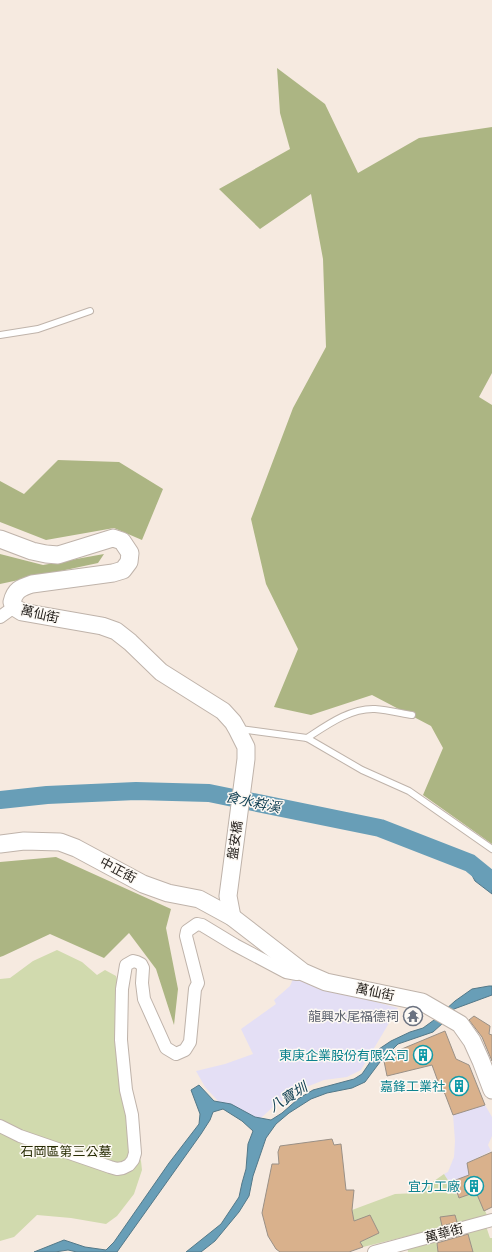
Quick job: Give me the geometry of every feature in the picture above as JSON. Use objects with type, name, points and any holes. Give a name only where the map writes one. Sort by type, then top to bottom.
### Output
[{"type":"street","name":"萬仙街","points":[[0,539],[32,551],[58,555],[113,538],[122,541],[130,552],[129,562],[123,570],[113,573],[32,584],[21,587],[14,594],[12,602],[14,607],[22,612],[102,626],[116,631],[162,672],[223,711],[237,729],[246,747],[246,759]]},
{"type":"street","points":[[0,617],[14,607]]},
{"type":"street","name":"盤安橋","points":[[232,917],[228,896],[246,759]]},
{"type":"street","name":"中正街","points":[[0,844],[24,841],[60,842],[76,848],[143,884],[168,893],[199,899],[232,917]]},
{"type":"street","name":"萬仙街","points":[[232,917],[303,972],[326,982],[422,1002],[460,1024],[472,1041],[492,1090]]},
{"type":"street","points":[[0,1126],[20,1136],[110,1167],[117,1169],[129,1165],[133,1160],[135,1146],[132,1115],[126,1090],[122,1040],[122,989],[126,965],[133,961],[141,964],[143,968],[142,982],[144,999],[166,1048],[176,1054],[185,1050],[190,1042],[195,990],[198,983],[186,936],[187,931],[197,924],[202,925],[235,945],[286,972],[297,974],[303,972]]},
{"type":"street","name":"萬華街","points":[[374,1252],[492,1220]]},
{"type":"lane","points":[[0,335],[38,329],[90,312]]},
{"type":"lane","points":[[307,738],[334,720],[362,710],[375,709],[412,715]]},
{"type":"lane","points":[[237,729],[307,738],[362,770],[409,790],[492,849]]},
{"type":"shaded area","points":[[293,979],[398,1008],[361,1070],[347,1077],[324,1080],[299,1090],[273,1107],[252,1126],[218,1101],[205,1087],[196,1071],[225,1064],[253,1054],[241,1029],[276,1004],[274,1000],[290,986]]},
{"type":"shaded area","points":[[485,1105],[492,1117],[492,1136],[488,1145],[491,1151],[467,1163],[469,1175],[453,1181],[459,1198],[444,1174],[448,1172],[454,1157],[455,1141],[453,1115]]},
{"type":"green space","points":[[277,68],[325,104],[358,173],[419,138],[492,127],[492,373],[479,397],[492,405],[492,844],[423,795],[443,748],[431,726],[372,695],[311,715],[274,707],[298,649],[266,584],[251,519],[293,408],[326,347],[323,259],[311,194],[260,229],[219,189],[290,149],[280,113]]},
{"type":"green space","points":[[58,460],[119,462],[163,489],[142,540],[114,528],[46,540],[0,522],[0,481],[24,494]]},
{"type":"green space","points":[[0,554],[43,565],[104,554],[98,563],[0,584]]},
{"type":"green space","points":[[56,857],[171,909],[166,928],[178,989],[174,1025],[156,969],[129,933],[104,958],[50,934],[0,957],[0,862]]},
{"type":"green space","name":"石岡區第三公墓","points":[[57,950],[82,962],[97,975],[105,970],[116,976],[119,986],[119,1070],[131,1142],[141,1161],[142,1170],[134,1194],[117,1216],[106,1224],[71,1218],[37,1215],[14,1237],[0,1241],[0,979],[10,978],[33,961]]},
{"type":"green space","points":[[444,1174],[459,1198],[476,1192],[487,1215],[457,1224],[363,1247],[360,1242],[378,1233],[354,1221],[352,1210],[395,1194],[417,1193]]},
{"type":"green space","points":[[486,1226],[490,1238],[492,1238],[492,1252],[473,1252],[467,1232]]},
{"type":"green space","points":[[436,1239],[438,1252],[408,1252],[407,1246]]},
{"type":"water","points":[[469,857],[492,872],[492,894],[475,881],[464,860]]},
{"type":"water","name":"八寶圳","points":[[492,986],[492,995],[454,1009],[443,1023],[433,1032],[398,1044],[380,1062],[365,1082],[352,1088],[327,1093],[311,1099],[289,1113],[276,1124],[266,1138],[253,1176],[249,1196],[239,1212],[215,1241],[201,1252],[186,1252],[221,1224],[239,1197],[246,1169],[248,1144],[253,1131],[242,1121],[223,1109],[213,1112],[201,1134],[117,1252],[77,1252],[68,1250],[55,1252],[34,1252],[64,1240],[85,1247],[106,1250],[114,1242],[169,1163],[199,1124],[200,1114],[191,1090],[199,1085],[214,1101],[231,1104],[255,1117],[271,1120],[282,1113],[298,1099],[313,1090],[354,1079],[362,1074],[379,1049],[391,1041],[423,1028],[472,989]]},
{"type":"building","points":[[474,1016],[490,1026],[489,1034],[492,1035],[492,1061],[482,1037],[469,1020]]},
{"type":"building","points":[[445,1031],[456,1059],[469,1065],[485,1105],[453,1115],[432,1065],[387,1076],[384,1061],[397,1051]]},
{"type":"building","points":[[332,1139],[334,1145],[341,1144],[346,1190],[354,1190],[352,1210],[354,1221],[370,1215],[379,1233],[360,1242],[363,1247],[349,1252],[280,1252],[276,1249],[268,1236],[262,1213],[272,1164],[279,1164],[278,1152],[280,1146]]},
{"type":"building","name":"宜力工廠","points":[[492,1152],[492,1207],[484,1211],[476,1192],[459,1198],[453,1181],[469,1175],[467,1163]]},
{"type":"building","points":[[455,1215],[457,1222],[442,1226],[440,1217]]},
{"type":"building","points":[[468,1234],[473,1252],[438,1252],[437,1243]]},
{"type":"waterway","name":"食水嵙溪","points":[[0,800],[47,795],[136,791],[209,793],[380,828],[470,863],[492,881]]},
{"type":"place","name":"龍興水尾福德祠","points":[[413,1016]]},
{"type":"place","name":"東庚企業股份有限公司","points":[[423,1055]]},
{"type":"place","name":"嘉鋒工業社","points":[[459,1086]]},
{"type":"place","name":"宜力工廠","points":[[474,1186]]}]
